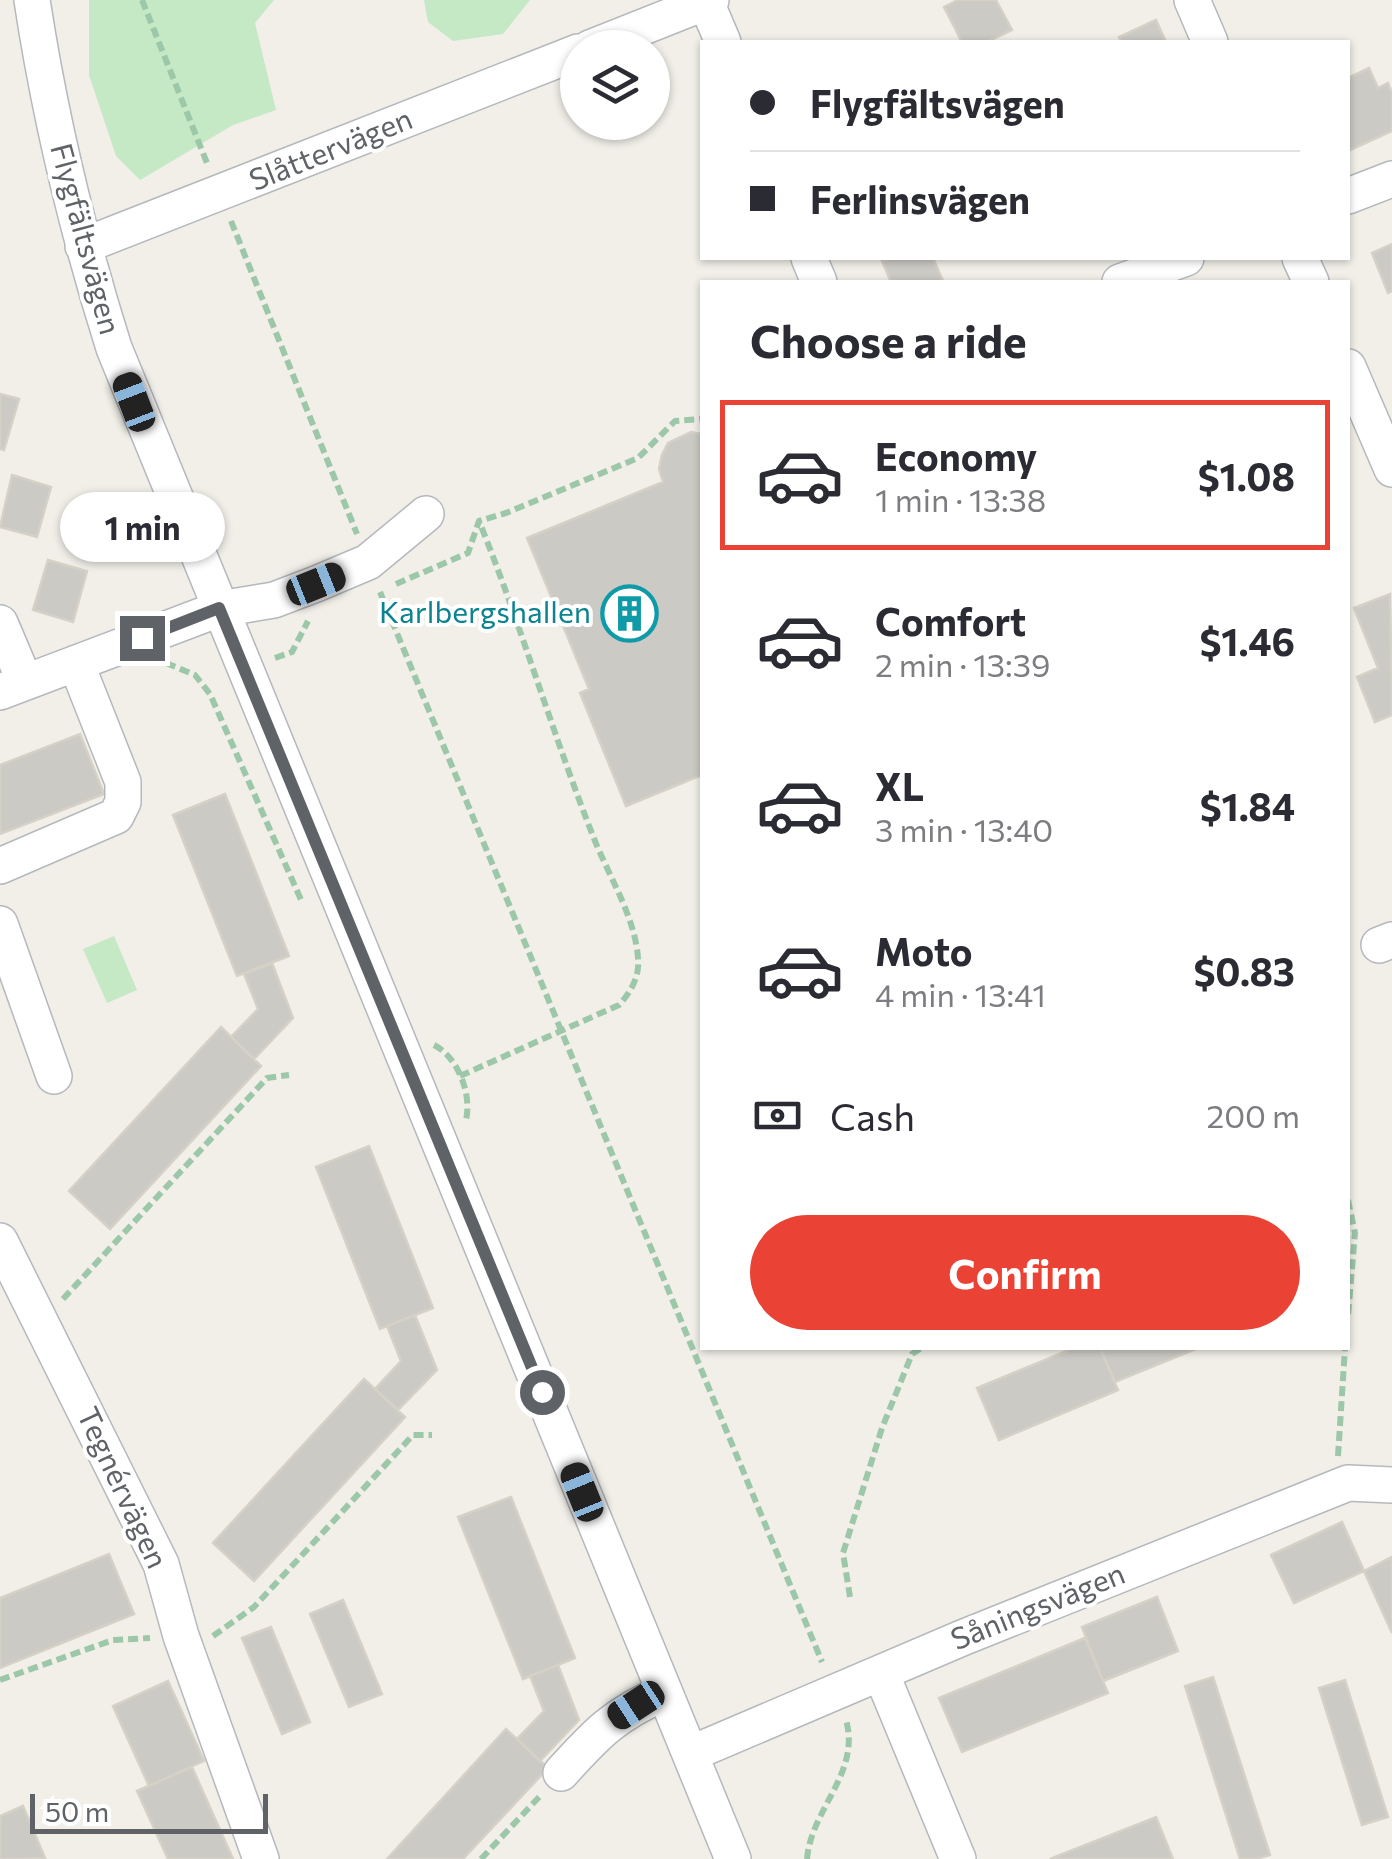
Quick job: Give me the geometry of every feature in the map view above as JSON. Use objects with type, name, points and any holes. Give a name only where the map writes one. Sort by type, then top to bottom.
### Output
[{"type":"street","name":"Flygfältsvägen","points":[[32,0],[43,74],[83,246],[114,348],[733,1859]]},
{"type":"street","points":[[1192,0],[1209,40]]},
{"type":"street","points":[[635,30],[708,1],[721,40]]},
{"type":"street","name":"Slåttervägen","points":[[83,246],[560,59]]},
{"type":"street","points":[[1350,195],[1392,179]]},
{"type":"street","points":[[1126,280],[1180,260]]},
{"type":"street","points":[[1350,372],[1392,469]]},
{"type":"street","points":[[0,623],[12,687],[219,608],[371,583],[426,514]]},
{"type":"street","points":[[0,866],[116,816],[123,802],[123,782],[76,663]]},
{"type":"street","points":[[0,924],[54,1076]]},
{"type":"street","name":"Tegnérvägen","points":[[0,1240],[161,1564],[185,1645],[261,1859]]},
{"type":"street","name":"Såningsvägen","points":[[690,1754],[1340,1486],[1392,1485]]},
{"type":"street","points":[[881,1673],[958,1859]]},
{"type":"street","points":[[561,1773],[602,1727],[664,1693]]},
{"type":"path","points":[[142,0],[371,583],[564,1032],[847,1723],[849,1756],[813,1832],[807,1859]]},
{"type":"path","points":[[371,583],[468,553],[479,521],[638,458],[675,421],[700,419]]},
{"type":"path","points":[[460,1076],[619,1005],[631,992],[639,960],[632,931],[593,836],[516,612],[479,521]]},
{"type":"path","points":[[202,683],[292,652],[317,612]]},
{"type":"path","points":[[162,662],[173,664],[202,683],[306,911]]},
{"type":"path","points":[[42,1322],[267,1078],[290,1076]]},
{"type":"path","points":[[1350,1209],[1355,1233],[1350,1292]]},
{"type":"path","points":[[850,1597],[843,1553],[882,1428],[912,1354],[918,1350]]},
{"type":"path","points":[[1340,1486],[1338,1423],[1345,1350]]},
{"type":"path","points":[[0,1680],[113,1640],[185,1645],[254,1607],[413,1436],[432,1434]]},
{"type":"path","points":[[481,1859],[561,1773]]},
{"type":"green space","points":[[89,0],[274,0],[255,23],[276,110],[233,125],[140,180],[116,156],[89,75]]},
{"type":"green space","points":[[424,0],[530,0],[503,34],[453,41],[428,22]]},
{"type":"green space","points":[[114,936],[137,990],[107,1003],[83,949]]},
{"type":"building","points":[[958,0],[996,0],[1012,30],[991,40],[961,40],[944,7]]},
{"type":"building","points":[[1156,20],[1165,40],[1121,40],[1119,37]]},
{"type":"building","points":[[1369,68],[1378,88],[1388,83],[1392,93],[1392,131],[1350,150],[1350,77]]},
{"type":"building","points":[[1392,244],[1392,291],[1388,293],[1372,253]]},
{"type":"building","points":[[934,260],[943,280],[890,280],[882,261]]},
{"type":"building","points":[[0,394],[19,399],[4,450],[0,449]]},
{"type":"building","name":"Karlbergshallen","points":[[691,432],[700,434],[700,776],[626,806],[580,693],[589,689],[527,538],[663,482],[659,469],[668,443]]},
{"type":"building","points":[[12,475],[51,487],[37,537],[0,527]]},
{"type":"building","points":[[48,560],[87,571],[73,622],[33,610]]},
{"type":"building","points":[[1390,594],[1392,715],[1375,722],[1357,677],[1378,668],[1354,608]]},
{"type":"building","points":[[80,734],[104,794],[0,834],[0,765]]},
{"type":"building","points":[[225,794],[289,956],[237,976],[173,815]]},
{"type":"building","points":[[272,963],[293,1018],[254,1059],[231,1037],[258,1009],[244,974]]},
{"type":"building","points":[[221,1027],[261,1066],[110,1229],[69,1191]]},
{"type":"building","points":[[369,1146],[433,1308],[380,1329],[316,1167]]},
{"type":"building","points":[[415,1315],[437,1370],[398,1410],[375,1389],[401,1361],[387,1326]]},
{"type":"building","points":[[1069,1350],[1101,1350],[1118,1390],[999,1440],[977,1388]]},
{"type":"building","points":[[1101,1350],[1193,1350],[1115,1382]]},
{"type":"building","points":[[364,1379],[405,1417],[254,1581],[213,1543]]},
{"type":"building","points":[[511,1497],[575,1658],[523,1679],[458,1517]]},
{"type":"building","points":[[1342,1522],[1364,1571],[1294,1603],[1271,1555]]},
{"type":"building","points":[[109,1554],[134,1614],[0,1668],[0,1598]]},
{"type":"building","points":[[1392,1557],[1392,1633],[1364,1571]]},
{"type":"building","points":[[1157,1597],[1178,1651],[1103,1681],[1082,1627]]},
{"type":"building","points":[[343,1600],[382,1694],[349,1707],[310,1614]]},
{"type":"building","points":[[271,1627],[310,1722],[282,1734],[242,1638]]},
{"type":"building","points":[[1085,1638],[1108,1693],[962,1752],[939,1698]]},
{"type":"building","points":[[558,1665],[579,1720],[540,1761],[517,1739],[544,1711],[530,1676]]},
{"type":"building","points":[[1213,1677],[1270,1855],[1256,1859],[1240,1859],[1185,1686]]},
{"type":"building","points":[[1345,1680],[1388,1817],[1362,1825],[1319,1688]]},
{"type":"building","points":[[168,1681],[204,1761],[149,1786],[113,1706]]},
{"type":"building","points":[[506,1729],[548,1768],[463,1859],[387,1859]]},
{"type":"building","points":[[192,1767],[233,1859],[168,1859],[137,1791]]},
{"type":"building","points":[[23,1806],[45,1858],[0,1859],[0,1816]]},
{"type":"building","points":[[1156,1817],[1173,1859],[1050,1859]]},
{"type":"place","name":"Karlbergshallen","points":[[630,613]]},
{"type":"route","points":[[142,638],[219,608],[542,1392]]}]
